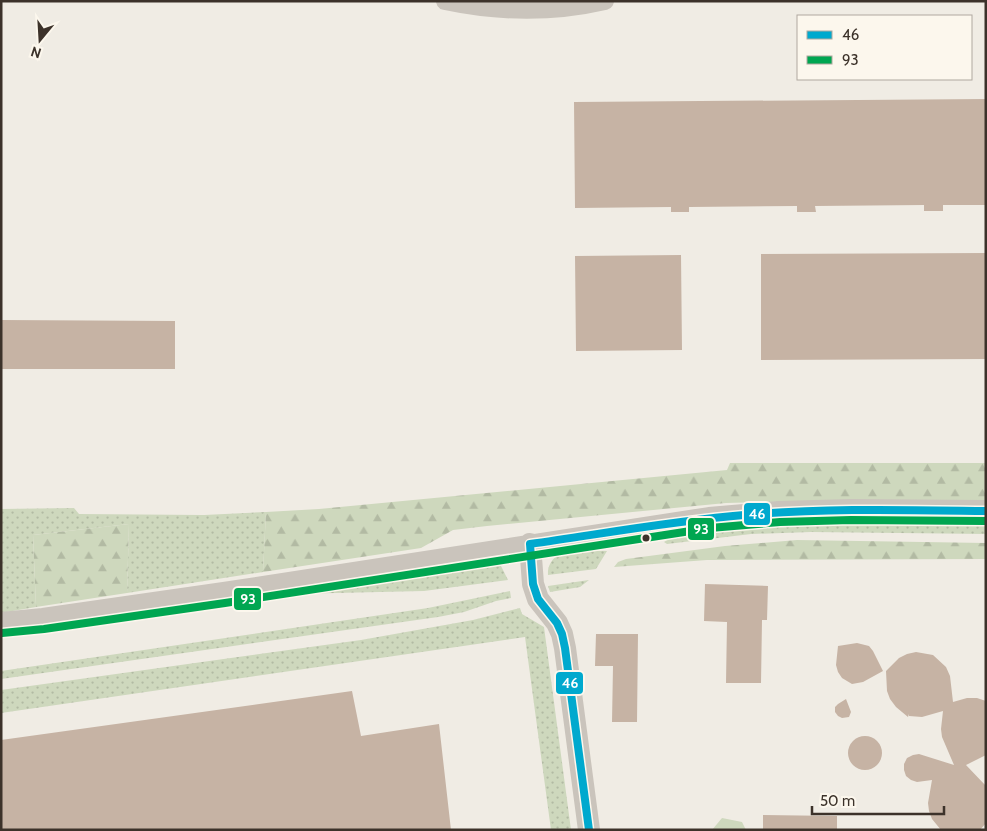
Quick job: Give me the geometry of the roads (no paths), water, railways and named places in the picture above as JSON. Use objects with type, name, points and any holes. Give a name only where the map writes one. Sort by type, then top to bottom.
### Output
[{"type":"street","points":[[445,1],[476,6],[556,10],[605,1]]},
{"type":"street","points":[[1,623],[43,619],[224,593],[530,544],[709,518],[851,510],[986,512]]},
{"type":"street","points":[[530,544],[533,584],[538,599],[557,623],[565,648],[589,830]]}]
